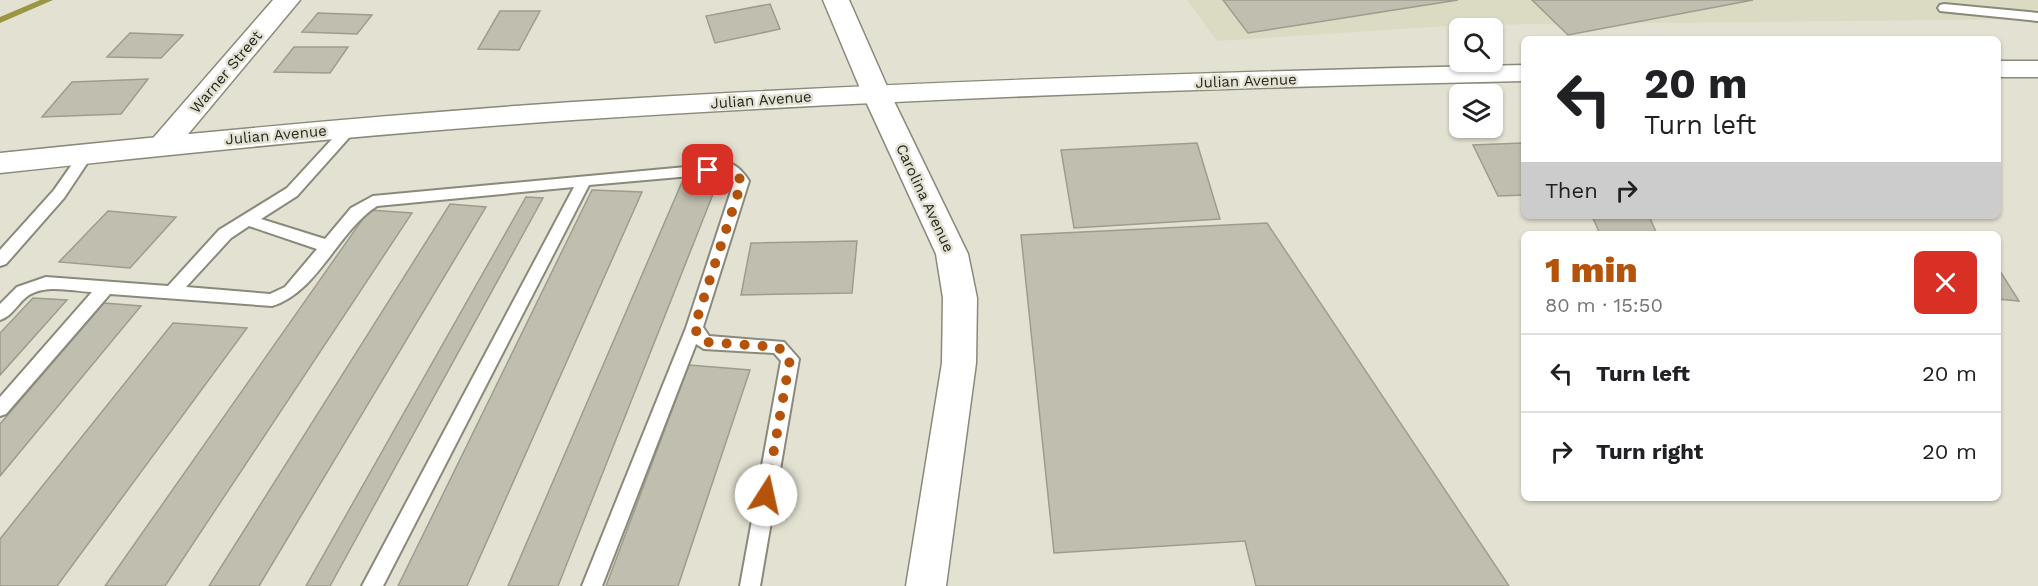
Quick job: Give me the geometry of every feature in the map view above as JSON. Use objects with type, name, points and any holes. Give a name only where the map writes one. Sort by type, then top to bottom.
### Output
[{"type":"street","name":"Warner Street","points":[[164,144],[287,0]]},
{"type":"street","name":"Carolina Avenue","points":[[836,0],[876,93],[952,254],[960,298],[959,363],[926,586]]},
{"type":"street","points":[[2001,69],[2038,69]]},
{"type":"street","name":"Julian Avenue","points":[[0,164],[164,144],[350,128],[876,93],[1521,73]]},
{"type":"lane","points":[[1944,8],[2038,17]]},
{"type":"lane","points":[[172,292],[225,234],[292,192],[350,128]]},
{"type":"lane","points":[[0,259],[59,194],[87,153]]},
{"type":"lane","points":[[0,314],[23,291],[46,283],[272,300],[291,291],[356,212],[373,201],[729,168],[742,181],[694,328],[592,586]]},
{"type":"lane","points":[[372,586],[584,181]]},
{"type":"lane","points":[[247,220],[327,246]]},
{"type":"lane","points":[[0,409],[106,287]]},
{"type":"lane","points":[[694,328],[704,342],[778,347],[790,359],[750,586]]},
{"type":"shaded area","points":[[1187,0],[2038,0],[2038,19],[1503,25],[1503,18],[1449,18],[1449,26],[1217,41]]},
{"type":"building","points":[[1223,0],[1458,0],[1248,33]]},
{"type":"building","points":[[1532,0],[1753,0],[1568,35]]},
{"type":"building","points":[[770,4],[780,29],[715,43],[706,16]]},
{"type":"building","points":[[500,11],[540,11],[519,50],[478,49]]},
{"type":"building","points":[[318,13],[372,15],[357,34],[302,32]]},
{"type":"building","points":[[130,33],[183,35],[161,58],[107,57]]},
{"type":"building","points":[[294,47],[348,47],[330,73],[274,72]]},
{"type":"building","points":[[148,79],[121,114],[42,117],[72,82]]},
{"type":"building","points":[[1197,143],[1220,219],[1074,228],[1061,150]]},
{"type":"building","points":[[1521,143],[1521,195],[1498,196],[1473,145]]},
{"type":"building","points":[[682,182],[717,184],[558,586],[508,586]]},
{"type":"building","points":[[592,190],[642,192],[467,586],[398,586]]},
{"type":"building","points":[[526,197],[543,198],[330,586],[306,586]]},
{"type":"building","points":[[450,204],[486,207],[259,586],[209,586]]},
{"type":"building","points":[[369,210],[412,213],[165,586],[105,586]]},
{"type":"building","points":[[108,211],[176,217],[130,268],[59,262]]},
{"type":"building","points":[[1593,219],[1650,219],[1656,231],[1599,231]]},
{"type":"building","points":[[1267,223],[1509,586],[1256,586],[1245,541],[1054,553],[1021,235]]},
{"type":"building","points":[[857,241],[852,293],[741,295],[751,243]]},
{"type":"building","points":[[2001,273],[2019,301],[2001,299]]},
{"type":"building","points":[[33,298],[67,300],[0,375],[0,333]]},
{"type":"building","points":[[104,303],[141,306],[0,476],[0,424]]},
{"type":"building","points":[[173,323],[247,328],[57,586],[0,586],[0,539]]},
{"type":"building","points":[[689,365],[750,370],[678,586],[606,586]]},
{"type":"waterway","points":[[0,20],[48,0]]},
{"type":"route","points":[[708,170],[729,168],[742,181],[694,328],[704,342],[778,347],[790,359],[766,495]]}]
